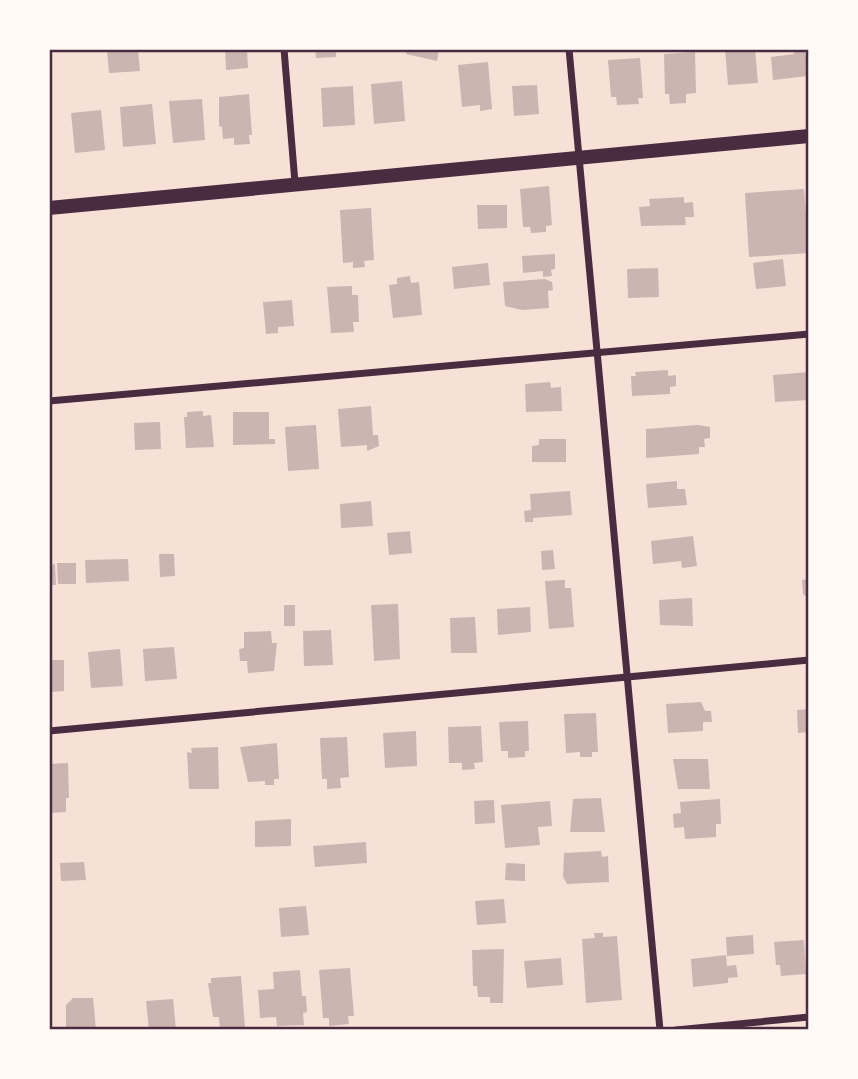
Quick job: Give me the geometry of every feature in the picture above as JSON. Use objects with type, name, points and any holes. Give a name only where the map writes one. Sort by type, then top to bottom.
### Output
[{"type":"main road","points":[[49,208],[809,135]]},
{"type":"street","points":[[284,49],[295,183]]},
{"type":"street","points":[[569,49],[660,1030]]},
{"type":"street","points":[[49,401],[809,334]]},
{"type":"street","points":[[49,730],[809,660]]},
{"type":"street","points":[[676,1030],[809,1017]]},
{"type":"building","points":[[138,49],[140,71],[109,73],[107,51]]},
{"type":"building","points":[[225,49],[247,49],[248,68],[226,70]]},
{"type":"building","points":[[315,49],[336,49],[336,57],[316,58]]},
{"type":"building","points":[[407,49],[439,49],[437,61],[406,54]]},
{"type":"building","points":[[725,49],[755,49],[758,83],[728,85]]},
{"type":"building","points":[[794,49],[805,49],[808,76],[773,80],[771,57],[794,54]]},
{"type":"building","points":[[695,52],[696,93],[686,94],[686,103],[670,104],[669,94],[665,94],[664,54]]},
{"type":"building","points":[[640,58],[643,98],[638,98],[639,104],[617,105],[616,97],[611,97],[608,60]]},
{"type":"building","points":[[488,62],[492,109],[480,111],[480,105],[462,107],[458,65]]},
{"type":"building","points":[[402,81],[405,121],[374,124],[371,84]]},
{"type":"building","points":[[537,85],[539,114],[514,116],[512,86]]},
{"type":"building","points":[[353,86],[355,125],[323,127],[321,88]]},
{"type":"building","points":[[249,94],[252,135],[249,135],[250,144],[234,145],[234,138],[223,139],[222,127],[219,126],[219,97]]},
{"type":"building","points":[[202,99],[205,140],[173,143],[169,101]]},
{"type":"building","points":[[152,104],[156,144],[123,147],[120,107]]},
{"type":"building","points":[[101,110],[105,150],[75,153],[71,113]]},
{"type":"building","points":[[549,186],[552,225],[546,226],[546,232],[531,233],[530,227],[523,227],[520,189]]},
{"type":"building","points":[[804,189],[809,253],[749,257],[745,193]]},
{"type":"building","points":[[684,197],[684,203],[693,202],[694,217],[685,217],[686,225],[641,226],[639,207],[650,206],[649,199]]},
{"type":"building","points":[[477,205],[507,205],[507,228],[478,229]]},
{"type":"building","points":[[371,208],[374,260],[364,261],[365,267],[353,268],[353,262],[343,263],[340,210]]},
{"type":"building","points":[[555,254],[552,276],[543,277],[543,271],[523,273],[522,256]]},
{"type":"building","points":[[783,259],[786,286],[756,289],[753,263]]},
{"type":"building","points":[[488,263],[490,285],[454,289],[452,267]]},
{"type":"building","points":[[658,268],[659,297],[628,298],[627,269]]},
{"type":"building","points":[[410,276],[411,283],[419,282],[422,315],[393,318],[389,285],[397,284],[397,278]]},
{"type":"building","points":[[545,279],[552,282],[553,290],[548,291],[549,308],[522,310],[505,306],[503,282]]},
{"type":"building","points":[[352,286],[352,295],[358,295],[359,322],[353,322],[354,332],[331,333],[327,287]]},
{"type":"building","points":[[292,300],[294,326],[278,327],[278,333],[266,334],[263,302]]},
{"type":"building","points":[[668,370],[668,376],[676,375],[676,386],[670,387],[670,394],[632,396],[631,376],[636,376],[635,372]]},
{"type":"building","points":[[809,372],[809,400],[775,402],[773,375]]},
{"type":"building","points":[[550,382],[551,388],[561,387],[562,411],[526,412],[525,384]]},
{"type":"building","points":[[371,406],[373,435],[378,435],[379,446],[367,451],[367,445],[341,447],[338,409]]},
{"type":"building","points":[[203,411],[203,416],[211,415],[214,447],[186,448],[184,417],[187,417],[187,412]]},
{"type":"building","points":[[233,412],[269,412],[269,439],[275,439],[275,444],[233,445]]},
{"type":"building","points":[[160,422],[161,449],[135,450],[134,423]]},
{"type":"building","points":[[316,425],[319,469],[288,471],[285,427]]},
{"type":"building","points":[[698,425],[710,427],[710,438],[704,439],[705,447],[699,447],[699,454],[646,458],[646,429]]},
{"type":"building","points":[[539,439],[566,439],[566,462],[532,462],[532,446],[539,445]]},
{"type":"building","points":[[677,481],[677,489],[685,489],[687,505],[648,508],[646,484]]},
{"type":"building","points":[[570,491],[572,515],[533,518],[533,522],[525,522],[524,511],[531,510],[530,494]]},
{"type":"building","points":[[371,501],[373,526],[341,528],[340,504]]},
{"type":"building","points":[[410,531],[412,553],[389,555],[387,533]]},
{"type":"building","points":[[693,536],[697,566],[682,568],[681,561],[653,564],[651,541]]},
{"type":"building","points":[[553,550],[555,569],[542,570],[541,551]]},
{"type":"building","points":[[159,554],[174,554],[175,576],[160,577]]},
{"type":"building","points":[[128,559],[129,581],[86,583],[85,560]]},
{"type":"building","points":[[57,563],[76,563],[76,584],[58,584]]},
{"type":"building","points":[[55,564],[56,585],[49,585],[49,565]]},
{"type":"building","points":[[809,579],[809,599],[803,594],[802,580]]},
{"type":"building","points":[[565,580],[565,588],[571,588],[574,627],[549,629],[545,581]]},
{"type":"building","points":[[692,598],[693,626],[660,625],[659,600]]},
{"type":"building","points":[[398,604],[400,659],[374,661],[371,605]]},
{"type":"building","points":[[284,605],[295,605],[295,626],[284,626]]},
{"type":"building","points":[[530,607],[531,632],[498,635],[497,609]]},
{"type":"building","points":[[475,617],[477,653],[451,653],[450,618]]},
{"type":"building","points":[[331,630],[333,665],[304,666],[303,631]]},
{"type":"building","points":[[271,631],[272,643],[277,643],[274,671],[248,673],[247,661],[240,661],[239,649],[244,648],[244,632]]},
{"type":"building","points":[[174,647],[177,679],[145,681],[143,649]]},
{"type":"building","points":[[120,649],[123,686],[91,688],[88,652]]},
{"type":"building","points":[[49,660],[64,660],[64,691],[49,692]]},
{"type":"building","points":[[701,702],[705,711],[711,711],[712,722],[703,722],[703,731],[668,733],[666,704]]},
{"type":"building","points":[[809,709],[809,732],[798,733],[797,710]]},
{"type":"building","points":[[596,713],[598,752],[592,752],[592,757],[580,757],[580,752],[566,753],[564,714]]},
{"type":"building","points":[[528,721],[529,751],[525,751],[525,757],[508,758],[508,751],[501,751],[499,722]]},
{"type":"building","points":[[481,726],[483,762],[474,763],[475,769],[462,770],[462,763],[449,763],[448,727]]},
{"type":"building","points":[[416,731],[417,766],[385,768],[383,733]]},
{"type":"building","points":[[347,737],[349,777],[340,778],[341,788],[327,789],[327,779],[322,779],[320,738]]},
{"type":"building","points":[[277,743],[279,779],[274,779],[274,785],[265,785],[265,781],[248,782],[240,747]]},
{"type":"building","points":[[218,747],[219,789],[189,789],[187,752],[192,753],[191,748]]},
{"type":"building","points":[[673,759],[708,759],[710,789],[678,789]]},
{"type":"building","points":[[68,763],[69,798],[66,798],[66,812],[49,813],[49,764]]},
{"type":"building","points":[[601,798],[605,832],[570,832],[573,799]]},
{"type":"building","points":[[720,799],[721,824],[716,824],[716,837],[685,839],[684,827],[674,828],[673,814],[681,813],[680,802]]},
{"type":"building","points":[[494,800],[495,823],[475,824],[474,801]]},
{"type":"building","points":[[550,801],[552,826],[538,827],[540,845],[505,848],[501,805]]},
{"type":"building","points":[[291,819],[291,846],[255,847],[255,821]]},
{"type":"building","points":[[366,842],[367,863],[315,867],[313,846]]},
{"type":"building","points":[[601,851],[602,857],[608,856],[609,882],[567,884],[563,877],[564,853]]},
{"type":"building","points":[[84,862],[86,880],[61,881],[60,863]]},
{"type":"building","points":[[506,863],[525,864],[525,881],[505,880]]},
{"type":"building","points":[[504,899],[506,923],[477,925],[475,901]]},
{"type":"building","points":[[306,906],[309,935],[281,937],[279,908]]},
{"type":"building","points":[[594,933],[603,933],[603,937],[617,936],[622,1000],[586,1003],[582,939],[595,938]]},
{"type":"building","points":[[753,935],[754,954],[727,956],[726,937]]},
{"type":"building","points":[[804,940],[806,974],[781,976],[780,965],[776,965],[774,942]]},
{"type":"building","points":[[504,949],[503,1003],[490,1003],[490,997],[478,997],[477,986],[473,986],[472,950]]},
{"type":"building","points":[[726,955],[727,966],[736,965],[738,977],[728,978],[728,983],[693,987],[691,959]]},
{"type":"building","points":[[561,958],[563,985],[527,988],[524,961]]},
{"type":"building","points":[[350,968],[354,1016],[348,1016],[349,1024],[329,1026],[329,1018],[323,1018],[319,970]]},
{"type":"building","points":[[300,970],[302,996],[306,996],[304,1025],[277,1026],[276,1017],[260,1018],[258,990],[274,989],[273,972]]},
{"type":"building","points":[[241,976],[245,1028],[220,1030],[219,1017],[213,1017],[208,983],[211,983],[211,978]]},
{"type":"building","points":[[73,998],[93,998],[96,1030],[66,1030],[66,1005]]},
{"type":"building","points":[[173,999],[176,1030],[149,1030],[146,1001]]}]
